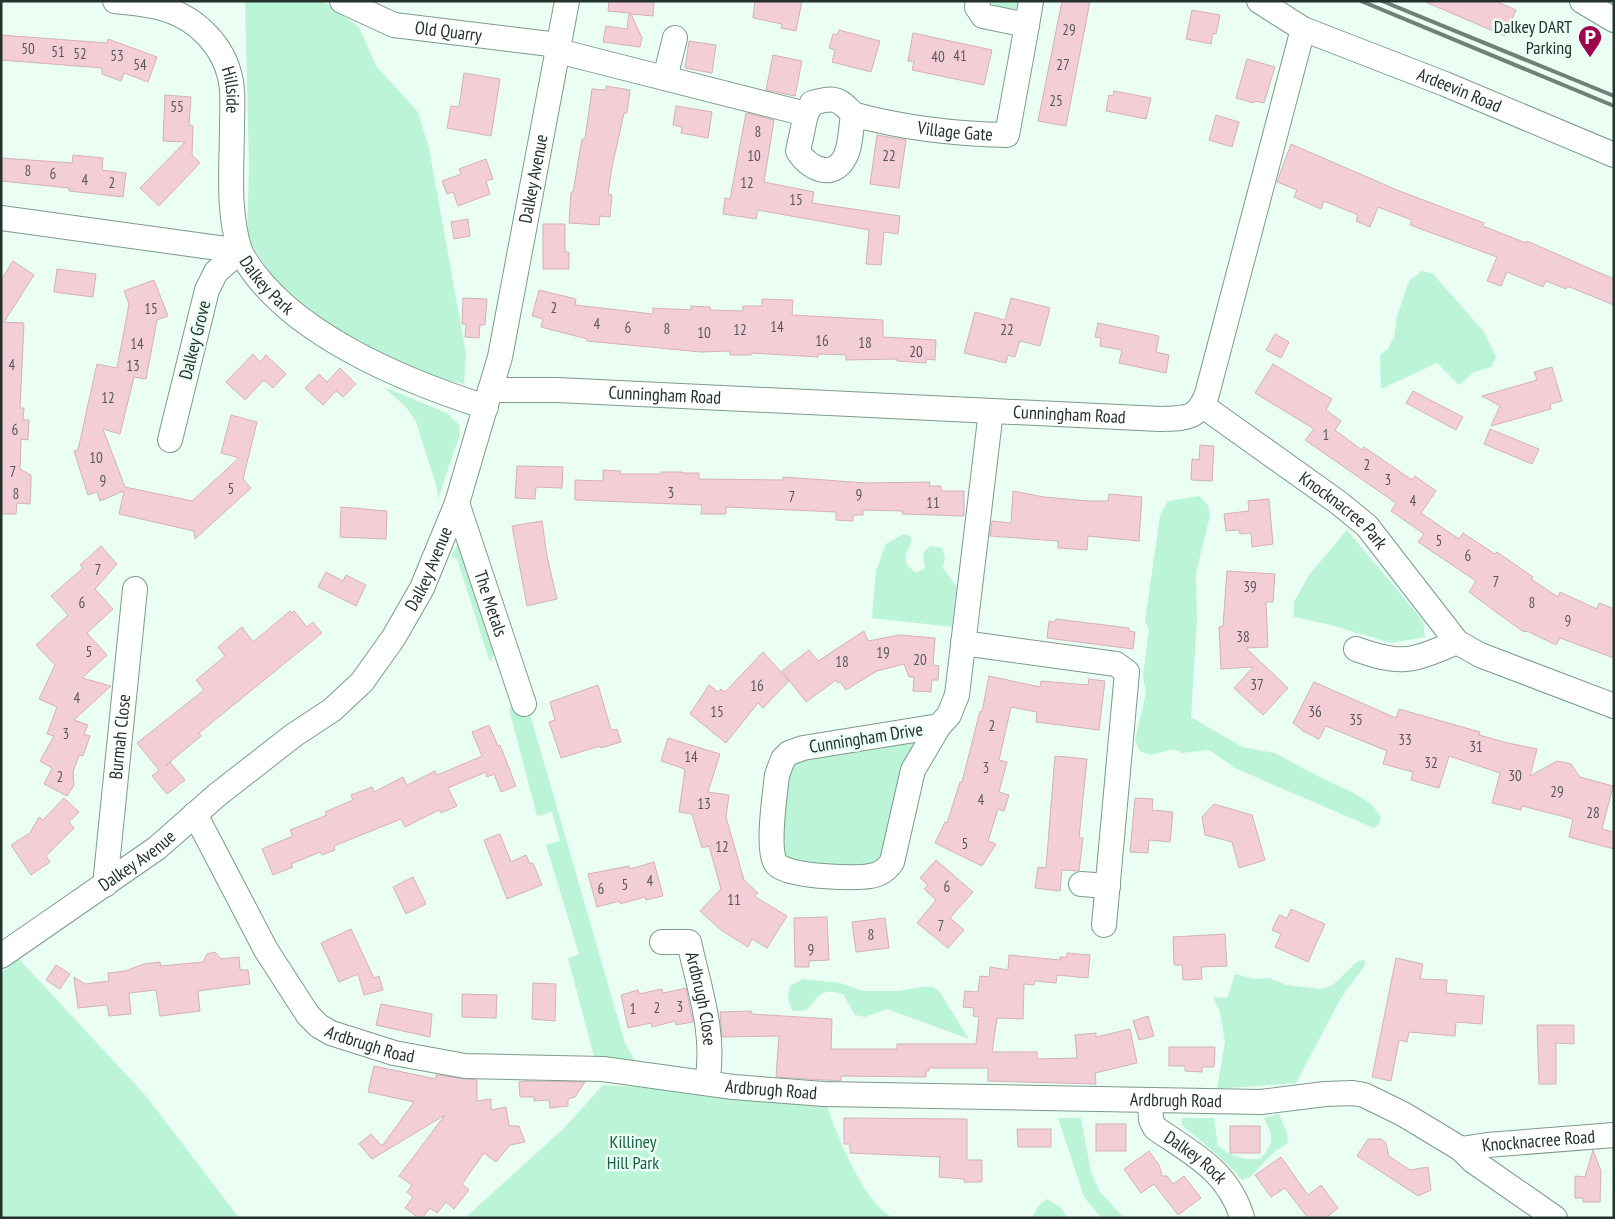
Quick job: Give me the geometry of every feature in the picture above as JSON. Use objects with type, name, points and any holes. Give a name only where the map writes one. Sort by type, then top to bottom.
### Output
[{"type":"street","name":"Hillside","points":[[115,1],[150,5],[180,15],[205,33],[223,59],[232,88],[231,204],[234,234],[240,252]]},
{"type":"street","name":"Old Quarry","points":[[342,1],[394,25],[550,44],[558,49]]},
{"type":"street","name":"Dalkey Avenue","points":[[1,956],[156,848],[195,814],[294,735],[332,710],[362,682],[394,637],[422,588],[457,503],[488,398],[504,338],[567,1]]},
{"type":"street","points":[[978,1],[977,7],[983,16],[1027,25]]},
{"type":"street","name":"Village Gate","points":[[806,114],[812,103],[829,98],[843,103],[853,114],[899,124],[977,134],[1007,135],[1031,1]]},
{"type":"street","points":[[1203,406],[1232,303],[1303,29],[1260,1]]},
{"type":"street","points":[[1582,1],[1614,20]]},
{"type":"street","name":"Ardeevin Road","points":[[1303,29],[1445,84],[1614,155]]},
{"type":"street","points":[[665,78],[675,38]]},
{"type":"street","points":[[558,49],[566,53],[806,114],[798,151],[805,163],[822,170],[837,168],[846,157],[853,114]]},
{"type":"street","name":"Dalkey Park","points":[[1,218],[240,252],[246,263],[290,308],[355,354],[430,389],[488,398]]},
{"type":"street","name":"Dalkey Grove","points":[[170,440],[207,290],[216,272],[240,252]]},
{"type":"street","name":"Cunningham Road","points":[[488,398],[557,390],[1160,419],[1186,418],[1200,411],[1203,406]]},
{"type":"street","name":"Knocknacree Park","points":[[1203,406],[1339,503],[1367,526],[1457,642],[1480,656],[1614,706]]},
{"type":"street","name":"Cunningham Drive","points":[[939,726],[821,743],[789,754],[779,766],[777,775],[772,841],[774,862],[778,867],[803,875],[870,876],[888,868],[892,862],[913,770],[939,726],[949,714],[957,695],[991,411]]},
{"type":"street","name":"The Metals","points":[[457,503],[524,704]]},
{"type":"street","name":"Burmah Close","points":[[105,885],[135,589]]},
{"type":"street","points":[[1356,649],[1384,659],[1407,661],[1421,658],[1457,642]]},
{"type":"street","points":[[963,643],[1116,664],[1127,672],[1104,925]]},
{"type":"street","name":"Ardbrugh Road","points":[[195,814],[266,950],[300,1005],[324,1030],[337,1036],[394,1053],[457,1065],[603,1069],[733,1087],[824,1094],[1261,1102],[1325,1094],[1358,1093],[1386,1103],[1462,1149],[1473,1161],[1555,1218]]},
{"type":"street","points":[[1080,884],[1108,886]]},
{"type":"street","name":"Ardbrugh Close","points":[[662,942],[689,942],[709,1034],[710,1061],[707,1082]]},
{"type":"street","name":"Dalkey Rock","points":[[1150,1101],[1151,1120],[1155,1128],[1208,1165],[1223,1180],[1236,1198],[1242,1217]]},
{"type":"street","name":"Knocknacree Road","points":[[1462,1149],[1497,1144],[1614,1134]]},
{"type":"green space","points":[[245,1],[323,1],[359,27],[376,66],[418,112],[429,148],[466,354],[464,384],[421,374],[368,349],[321,319],[274,279],[247,238],[249,167]]},
{"type":"green space","points":[[991,1],[1020,1],[1013,12],[996,10]]},
{"type":"green space","points":[[1422,271],[1433,274],[1484,332],[1496,357],[1491,367],[1474,372],[1459,385],[1437,363],[1381,389],[1380,355],[1388,349],[1394,337],[1397,316],[1409,281]]},
{"type":"green space","points":[[384,387],[447,413],[459,425],[460,434],[438,499],[437,488],[416,422],[406,407]]},
{"type":"green space","points":[[1199,496],[1208,505],[1210,516],[1196,573],[1197,619],[1191,717],[1242,747],[1275,753],[1352,792],[1371,804],[1381,817],[1379,824],[1374,828],[1237,769],[1209,750],[1183,753],[1173,749],[1151,755],[1140,751],[1135,740],[1146,693],[1143,676],[1149,630],[1145,621],[1160,516],[1168,501]]},
{"type":"green space","points":[[1347,530],[1423,621],[1425,637],[1391,643],[1331,625],[1294,617],[1294,602],[1309,575]]},
{"type":"green space","points":[[904,534],[910,536],[912,541],[905,558],[906,562],[916,573],[925,568],[923,553],[930,546],[942,548],[945,557],[943,568],[957,587],[952,627],[872,618],[876,571],[886,544]]},
{"type":"green space","points":[[459,542],[495,652],[490,662],[457,559],[451,556]]},
{"type":"green space","points":[[527,704],[625,1043],[635,1061],[595,1060],[568,958],[579,954],[546,845],[560,841],[552,812],[537,816],[509,709]]},
{"type":"green space","points":[[918,737],[882,859],[872,867],[794,868],[781,852],[779,823],[791,766],[802,760]]},
{"type":"green space","points":[[19,959],[146,1096],[239,1218],[1,1218],[1,973]]},
{"type":"green space","points":[[1365,960],[1365,965],[1341,998],[1296,1083],[1217,1089],[1225,1042],[1220,1012],[1213,997],[1227,998],[1235,974],[1254,979],[1269,978],[1287,985],[1321,989],[1333,985],[1358,961]]},
{"type":"green space","points":[[803,979],[840,983],[863,991],[897,991],[933,987],[939,991],[969,1039],[887,1009],[865,1017],[855,1015],[843,994],[835,992],[822,994],[806,1009],[793,1011],[788,995],[790,988],[791,985]]},
{"type":"green space","name":"Killiney Hill Park","points":[[603,1085],[654,1088],[710,1097],[827,1106],[845,1151],[862,1184],[872,1199],[894,1218],[465,1218],[564,1128]]},
{"type":"green space","points":[[1279,1114],[1287,1133],[1288,1143],[1274,1152],[1250,1177],[1242,1180],[1221,1158],[1182,1125],[1182,1118],[1214,1118],[1218,1146],[1238,1157],[1260,1159],[1271,1140],[1270,1131],[1264,1118]]},
{"type":"green space","points":[[1058,1118],[1081,1118],[1091,1172],[1100,1192],[1124,1218],[1102,1218],[1084,1197]]},
{"type":"green space","points":[[1047,1199],[1061,1208],[1068,1218],[1032,1218],[1039,1205]]},
{"type":"building","points":[[609,1],[654,1],[653,16],[631,14],[642,38],[640,47],[603,42],[606,26],[627,29],[629,13],[608,11]]},
{"type":"building","points":[[755,1],[802,1],[796,31],[781,28],[782,24],[753,18]]},
{"type":"building","points":[[1062,1],[1090,1],[1066,126],[1038,121]]},
{"type":"building","points":[[1423,1],[1495,1],[1516,10],[1505,36]]},
{"type":"building","points":[[1192,10],[1220,15],[1216,34],[1213,33],[1211,44],[1186,39]]},
{"type":"building","points":[[839,30],[880,41],[871,72],[832,62],[835,50],[829,48],[833,34],[837,35]]},
{"type":"building","points":[[913,33],[992,50],[984,85],[912,70],[914,62],[908,61]]},
{"type":"building","points":[[1,35],[107,43],[108,39],[157,57],[148,82],[124,73],[121,81],[102,74],[102,68],[1,60]]},
{"type":"building","points":[[689,41],[716,45],[712,73],[685,68]]},
{"type":"building","points":[[773,55],[802,61],[795,96],[766,90]]},
{"type":"building","points":[[1247,59],[1275,67],[1264,103],[1255,101],[1254,103],[1236,98]]},
{"type":"building","points":[[464,73],[500,79],[491,136],[447,128],[451,106],[459,107]]},
{"type":"building","points":[[606,86],[630,90],[627,113],[624,113],[612,167],[608,194],[612,195],[610,217],[600,216],[599,225],[569,223],[571,192],[573,192],[582,139],[585,139],[592,89],[606,90]]},
{"type":"building","points":[[1114,91],[1151,98],[1146,119],[1106,111],[1109,95],[1113,96]]},
{"type":"building","points":[[165,95],[191,97],[189,125],[193,126],[192,155],[200,163],[159,206],[140,188],[185,142],[163,141]]},
{"type":"building","points":[[676,106],[712,112],[708,138],[681,133],[682,127],[673,125]]},
{"type":"building","points":[[746,113],[774,120],[764,182],[814,192],[812,203],[900,216],[898,234],[884,232],[881,265],[866,264],[869,230],[758,210],[756,219],[723,214],[725,198],[730,199]]},
{"type":"building","points":[[1216,115],[1239,122],[1232,147],[1209,140]]},
{"type":"building","points":[[877,135],[906,140],[899,188],[870,184]]},
{"type":"building","points":[[1291,144],[1397,190],[1484,223],[1483,226],[1526,243],[1527,241],[1614,279],[1614,305],[1567,286],[1566,289],[1546,281],[1543,287],[1507,272],[1501,286],[1487,281],[1497,257],[1410,225],[1412,220],[1378,207],[1370,227],[1356,221],[1358,215],[1324,201],[1321,209],[1294,197],[1297,190],[1277,182]]},
{"type":"building","points":[[73,155],[103,158],[102,170],[126,173],[123,197],[69,191],[69,188],[1,181],[1,158],[72,163]]},
{"type":"building","points":[[486,159],[493,179],[486,181],[490,194],[458,206],[453,192],[447,194],[442,181],[461,174],[459,169]]},
{"type":"building","points":[[468,219],[470,236],[454,239],[451,222]]},
{"type":"building","points":[[543,224],[565,224],[565,252],[569,252],[569,269],[543,269]]},
{"type":"building","points":[[13,261],[34,275],[4,322],[24,323],[20,408],[24,408],[23,420],[29,420],[28,440],[21,439],[20,469],[31,475],[31,485],[30,504],[17,503],[16,514],[1,514],[1,280]]},
{"type":"building","points":[[57,269],[96,274],[93,297],[54,292]]},
{"type":"building","points":[[154,280],[168,316],[157,320],[146,379],[134,377],[120,434],[103,429],[125,487],[192,501],[239,458],[221,453],[231,415],[257,422],[243,479],[251,488],[195,539],[194,531],[119,514],[124,491],[100,501],[97,492],[88,495],[74,451],[78,450],[97,364],[117,368],[129,304],[124,291]]},
{"type":"building","points":[[539,290],[576,299],[575,305],[653,314],[653,308],[691,310],[691,306],[710,307],[710,310],[743,311],[743,306],[762,306],[762,299],[793,300],[792,315],[883,320],[883,337],[936,340],[935,360],[926,359],[926,363],[897,361],[897,359],[846,360],[846,355],[818,354],[818,357],[751,353],[751,355],[730,355],[730,351],[701,352],[587,341],[587,339],[541,327],[543,319],[532,316]]},
{"type":"building","points":[[463,298],[487,299],[485,325],[480,325],[479,338],[465,337],[466,324],[462,324]]},
{"type":"building","points":[[1011,298],[1050,308],[1040,346],[1020,341],[1015,357],[1008,355],[1006,363],[964,353],[975,312],[1005,320]]},
{"type":"building","points":[[1098,323],[1159,336],[1156,352],[1169,355],[1166,373],[1119,363],[1122,350],[1100,346],[1101,338],[1095,337]]},
{"type":"building","points":[[1275,334],[1289,342],[1281,358],[1266,350]]},
{"type":"building","points":[[253,354],[260,362],[266,355],[286,374],[273,388],[264,380],[245,400],[226,382]]},
{"type":"building","points":[[1273,364],[1332,399],[1326,410],[1341,421],[1335,430],[1362,450],[1364,447],[1412,480],[1415,476],[1436,491],[1421,513],[1459,539],[1463,533],[1495,554],[1497,552],[1533,577],[1531,579],[1558,597],[1560,592],[1597,609],[1599,603],[1614,609],[1614,658],[1560,638],[1556,645],[1529,632],[1522,631],[1469,592],[1476,581],[1418,542],[1424,534],[1391,511],[1396,503],[1305,440],[1314,429],[1255,393]]},
{"type":"building","points":[[1552,367],[1562,401],[1550,404],[1551,409],[1491,426],[1500,406],[1482,396],[1537,380],[1534,372]]},
{"type":"building","points":[[340,368],[356,384],[343,397],[336,391],[323,405],[305,388],[319,374],[327,382]]},
{"type":"building","points":[[1413,391],[1463,417],[1456,430],[1406,403]]},
{"type":"building","points":[[1490,429],[1539,449],[1532,464],[1484,444]]},
{"type":"building","points":[[1200,445],[1214,446],[1212,481],[1191,480],[1192,459],[1199,460]]},
{"type":"building","points":[[517,466],[563,467],[562,488],[536,487],[535,499],[515,498]]},
{"type":"building","points":[[603,470],[621,471],[620,474],[699,473],[699,479],[783,480],[783,477],[867,483],[930,482],[929,486],[941,486],[941,491],[964,491],[964,516],[902,514],[903,511],[863,510],[863,515],[853,515],[853,521],[836,520],[836,512],[726,507],[726,514],[701,514],[702,505],[575,500],[575,480],[603,481]]},
{"type":"building","points":[[1013,491],[1044,497],[1089,501],[1108,501],[1109,494],[1142,497],[1139,541],[1088,536],[1087,550],[1058,548],[1058,541],[990,536],[992,521],[1011,523]]},
{"type":"building","points":[[1269,499],[1273,544],[1252,547],[1251,533],[1240,534],[1239,530],[1226,531],[1224,514],[1249,511],[1248,501]]},
{"type":"building","points":[[341,507],[387,511],[386,539],[340,537]]},
{"type":"building","points":[[542,521],[547,556],[557,599],[527,606],[512,526]]},
{"type":"building","points":[[101,546],[117,564],[95,589],[113,609],[87,633],[107,655],[82,678],[111,686],[74,720],[88,725],[84,734],[90,736],[83,756],[79,755],[73,772],[74,785],[67,796],[44,784],[52,768],[40,761],[54,736],[47,734],[57,707],[39,699],[55,665],[36,645],[68,615],[51,596],[83,568],[80,565]]},
{"type":"building","points":[[1227,571],[1275,574],[1273,602],[1266,602],[1268,647],[1246,648],[1288,688],[1263,715],[1234,688],[1253,667],[1221,669],[1219,627],[1223,626]]},
{"type":"building","points":[[326,572],[343,581],[346,575],[366,585],[356,606],[318,587]]},
{"type":"building","points":[[290,611],[292,613],[294,611],[307,627],[313,622],[322,633],[199,733],[201,736],[165,766],[170,762],[185,780],[167,794],[152,776],[159,770],[137,743],[204,690],[196,680],[225,656],[218,647],[242,627],[253,642]]},
{"type":"building","points":[[1056,619],[1129,628],[1129,631],[1135,632],[1133,649],[1047,638],[1049,621],[1055,622]]},
{"type":"building","points":[[864,631],[868,641],[900,635],[935,638],[933,665],[939,666],[938,680],[932,680],[931,692],[913,691],[914,677],[909,677],[904,664],[877,671],[846,690],[836,680],[806,702],[782,671],[809,650],[818,661]]},
{"type":"building","points":[[763,652],[789,681],[763,708],[758,703],[726,743],[690,714],[709,685],[718,692],[721,689],[725,692]]},
{"type":"building","points":[[989,676],[1040,687],[1041,681],[1088,685],[1089,679],[1105,681],[1099,730],[1036,722],[1037,712],[1011,707],[999,760],[1007,762],[999,792],[1009,795],[1004,811],[998,809],[988,841],[996,844],[982,866],[935,843],[945,822],[947,823],[960,782],[962,782],[980,711],[982,712]]},
{"type":"building","points":[[1314,682],[1396,718],[1399,709],[1480,732],[1479,735],[1537,749],[1530,776],[1557,761],[1571,764],[1580,777],[1613,786],[1602,829],[1614,832],[1614,849],[1569,837],[1573,819],[1522,806],[1521,810],[1492,803],[1500,773],[1449,756],[1439,788],[1411,780],[1413,772],[1383,764],[1387,751],[1326,726],[1319,739],[1303,731],[1293,723]]},
{"type":"building","points":[[598,685],[611,730],[617,729],[621,742],[601,748],[600,746],[561,758],[549,722],[555,720],[550,702]]},
{"type":"building","points":[[489,725],[498,746],[500,745],[516,786],[501,792],[494,774],[487,777],[486,772],[448,788],[457,806],[441,813],[439,810],[405,827],[401,819],[334,846],[335,850],[322,855],[320,852],[291,864],[293,867],[273,875],[262,849],[293,836],[290,830],[327,815],[325,812],[353,800],[351,795],[372,787],[374,792],[403,777],[407,785],[435,771],[437,775],[482,756],[472,732]]},
{"type":"building","points":[[668,738],[720,754],[708,792],[729,795],[726,817],[744,880],[758,893],[754,896],[787,916],[767,948],[752,939],[748,947],[721,930],[700,911],[721,889],[709,846],[702,848],[692,814],[679,812],[685,769],[661,761]]},
{"type":"building","points":[[1055,756],[1087,759],[1079,838],[1083,838],[1079,871],[1062,870],[1060,891],[1035,888],[1038,867],[1046,868]]},
{"type":"building","points":[[64,798],[79,812],[69,822],[74,828],[46,856],[50,862],[31,875],[11,845],[30,833],[39,817],[43,820]]},
{"type":"building","points":[[1135,798],[1153,799],[1152,810],[1173,812],[1170,842],[1149,840],[1148,853],[1130,852]]},
{"type":"building","points":[[1214,804],[1252,815],[1265,860],[1239,868],[1232,842],[1205,835],[1202,817]]},
{"type":"building","points":[[500,834],[511,862],[526,855],[530,864],[533,863],[542,885],[507,899],[484,840]]},
{"type":"building","points":[[936,860],[973,892],[950,918],[964,930],[948,948],[917,923],[936,900],[924,889],[928,885],[920,878]]},
{"type":"building","points":[[654,862],[663,896],[646,900],[645,897],[620,904],[620,901],[597,907],[588,874],[629,866],[630,869]]},
{"type":"building","points":[[413,877],[426,904],[406,914],[393,887]]},
{"type":"building","points":[[1291,909],[1325,924],[1308,962],[1275,947],[1281,934],[1272,930],[1279,915],[1287,918]]},
{"type":"building","points":[[827,917],[829,960],[809,961],[809,967],[795,967],[794,918]]},
{"type":"building","points":[[885,918],[889,948],[856,952],[852,922]]},
{"type":"building","points":[[351,929],[374,978],[379,976],[383,990],[364,995],[358,974],[339,982],[321,943]]},
{"type":"building","points":[[1225,934],[1227,966],[1201,967],[1202,979],[1183,980],[1182,965],[1174,965],[1173,937]]},
{"type":"building","points":[[215,952],[221,959],[239,957],[240,970],[248,970],[250,984],[198,991],[200,1011],[160,1016],[156,990],[129,993],[131,1014],[109,1016],[107,1005],[78,1008],[74,977],[85,984],[109,981],[108,973],[125,971],[144,964],[160,962],[161,966],[203,962],[207,954]]},
{"type":"building","points":[[1067,953],[1090,955],[1088,978],[1057,975],[1056,983],[1035,981],[1034,985],[1024,984],[1023,1019],[997,1018],[992,1052],[1037,1052],[1037,1059],[1077,1058],[1075,1035],[1096,1033],[1096,1037],[1130,1029],[1137,1063],[1095,1073],[1096,1084],[988,1081],[988,1068],[929,1068],[929,1071],[926,1071],[926,1077],[841,1076],[841,1081],[776,1077],[779,1036],[722,1037],[720,1012],[751,1011],[752,1014],[832,1019],[831,1049],[897,1049],[897,1044],[976,1044],[979,1017],[973,1016],[974,1008],[963,1007],[965,991],[978,992],[980,976],[989,977],[990,967],[1008,970],[1009,955],[1060,960],[1060,957],[1067,957]]},
{"type":"building","points":[[1396,958],[1423,964],[1420,979],[1447,980],[1446,993],[1484,996],[1482,1024],[1456,1022],[1455,1036],[1409,1032],[1407,1042],[1399,1040],[1391,1081],[1372,1077]]},
{"type":"building","points":[[56,965],[70,974],[60,989],[46,980]]},
{"type":"building","points":[[533,983],[556,984],[555,1021],[532,1019]]},
{"type":"building","points":[[686,988],[693,1022],[676,1025],[675,1021],[652,1027],[651,1023],[628,1028],[621,995],[638,990],[639,994],[662,989],[663,993]]},
{"type":"building","points":[[462,994],[497,995],[496,1018],[462,1017]]},
{"type":"building","points":[[381,1004],[432,1014],[430,1037],[376,1025]]},
{"type":"building","points":[[1148,1016],[1154,1036],[1139,1040],[1133,1021]]},
{"type":"building","points":[[1537,1025],[1574,1025],[1574,1044],[1556,1043],[1556,1084],[1539,1084]]},
{"type":"building","points":[[1169,1047],[1215,1047],[1214,1067],[1202,1067],[1202,1072],[1185,1071],[1185,1066],[1169,1066]]},
{"type":"building","points":[[374,1066],[436,1079],[436,1075],[477,1080],[477,1101],[491,1099],[491,1110],[506,1107],[509,1126],[519,1126],[525,1142],[510,1145],[496,1162],[484,1153],[462,1184],[469,1190],[454,1209],[446,1202],[437,1213],[430,1208],[422,1218],[419,1218],[405,1208],[413,1197],[407,1192],[412,1185],[399,1176],[445,1115],[372,1159],[359,1144],[371,1134],[382,1146],[414,1102],[368,1092]]},
{"type":"building","points":[[519,1082],[585,1082],[575,1097],[568,1099],[568,1106],[550,1108],[549,1100],[534,1101],[534,1097],[520,1097]]},
{"type":"building","points":[[844,1118],[967,1119],[967,1160],[982,1160],[982,1182],[964,1182],[964,1179],[939,1177],[940,1157],[850,1153],[850,1144],[844,1144]]},
{"type":"building","points":[[1096,1124],[1126,1124],[1126,1151],[1096,1151]]},
{"type":"building","points":[[1230,1126],[1260,1126],[1260,1153],[1230,1153]]},
{"type":"building","points":[[1017,1129],[1051,1129],[1051,1147],[1018,1147]]},
{"type":"building","points":[[1368,1139],[1381,1139],[1386,1143],[1389,1156],[1410,1170],[1428,1167],[1431,1190],[1418,1196],[1357,1156]]},
{"type":"building","points":[[1593,1150],[1601,1171],[1600,1202],[1583,1202],[1583,1198],[1575,1198],[1575,1176],[1585,1177]]},
{"type":"building","points":[[1149,1151],[1159,1165],[1162,1176],[1167,1176],[1173,1184],[1184,1176],[1201,1198],[1178,1215],[1154,1184],[1141,1193],[1124,1169]]},
{"type":"building","points":[[1281,1157],[1308,1195],[1321,1185],[1338,1208],[1326,1218],[1308,1218],[1285,1188],[1271,1197],[1255,1175]]},
{"type":"railway","points":[[1361,1],[1614,106]]},
{"type":"railway","points":[[1382,1],[1614,96]]},
{"type":"place","name":"Dalkey DART Parking","points":[[1590,58]]}]
